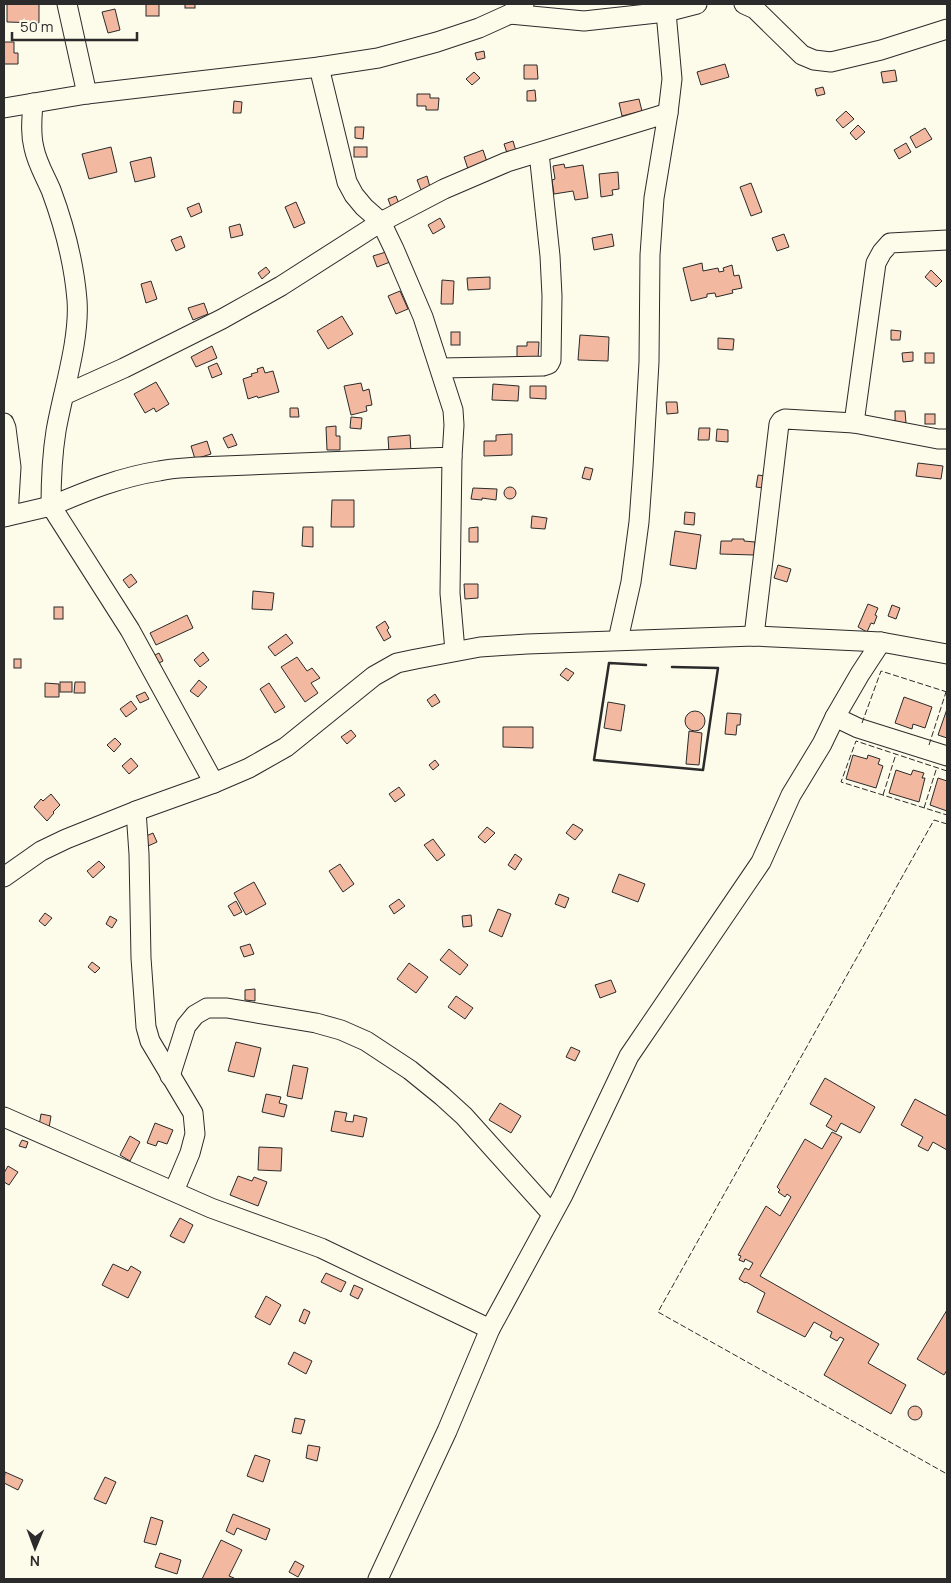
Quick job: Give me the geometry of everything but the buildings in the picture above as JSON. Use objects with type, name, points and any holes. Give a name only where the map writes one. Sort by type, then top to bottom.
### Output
[{"type":"street","points":[[67,4],[87,94]]},
{"type":"street","points":[[4,108],[87,94],[319,67],[378,58],[421,47],[479,28],[517,9],[584,21],[666,12],[697,4]]},
{"type":"street","points":[[744,4],[755,9],[802,55],[814,60],[831,62],[881,50],[947,30]]},
{"type":"street","points":[[618,640],[631,582],[639,522],[649,362],[650,255],[654,198],[672,79],[666,12]]},
{"type":"street","points":[[319,67],[347,182],[354,195],[364,207],[381,222],[423,317],[453,410],[450,593],[455,651]]},
{"type":"street","points":[[33,103],[31,134],[34,148],[65,233],[77,303],[74,342],[56,432],[51,506],[130,630],[214,783]]},
{"type":"street","points":[[64,395],[124,368],[222,319],[280,286],[381,222],[444,189],[507,162],[668,113]]},
{"type":"street","points":[[440,368],[543,366],[549,364],[551,360],[552,296],[550,256],[539,153]]},
{"type":"street","points":[[854,423],[876,263],[890,243],[947,240]]},
{"type":"street","points":[[754,636],[781,420],[854,423],[947,440]]},
{"type":"street","points":[[4,423],[11,466],[6,516],[51,506],[96,487],[160,470],[452,457]]},
{"type":"street","points":[[4,877],[41,851],[66,839],[249,768],[286,747],[374,676],[397,663],[480,647],[518,644],[754,636],[881,642],[947,654]]},
{"type":"street","points":[[378,1579],[447,1431],[490,1329],[563,1196],[629,1056],[761,862],[792,795],[860,674],[881,642]]},
{"type":"street","points":[[835,717],[858,728],[947,756]]},
{"type":"street","points":[[136,811],[140,854],[141,958],[146,1027],[150,1041],[193,1113],[195,1134],[190,1153],[174,1191]]},
{"type":"street","points":[[170,1076],[186,1026],[195,1015],[206,1008],[227,1008],[316,1023],[341,1030],[366,1041],[410,1070],[442,1096],[464,1116],[552,1214]]},
{"type":"street","points":[[4,1117],[211,1208],[321,1248],[490,1329]]},
{"type":"fence","points":[[862,723],[881,671],[947,692]]},
{"type":"fence","points":[[929,745],[946,692]]},
{"type":"fence","points":[[947,771],[856,741],[841,782],[947,815]]},
{"type":"fence","points":[[883,795],[896,754]]},
{"type":"fence","points":[[924,808],[937,767]]},
{"type":"fence","points":[[947,824],[934,820],[658,1312],[947,1474]]},
{"type":"wall","points":[[646,665],[609,663],[594,760],[703,770],[718,668],[672,667]]}]
